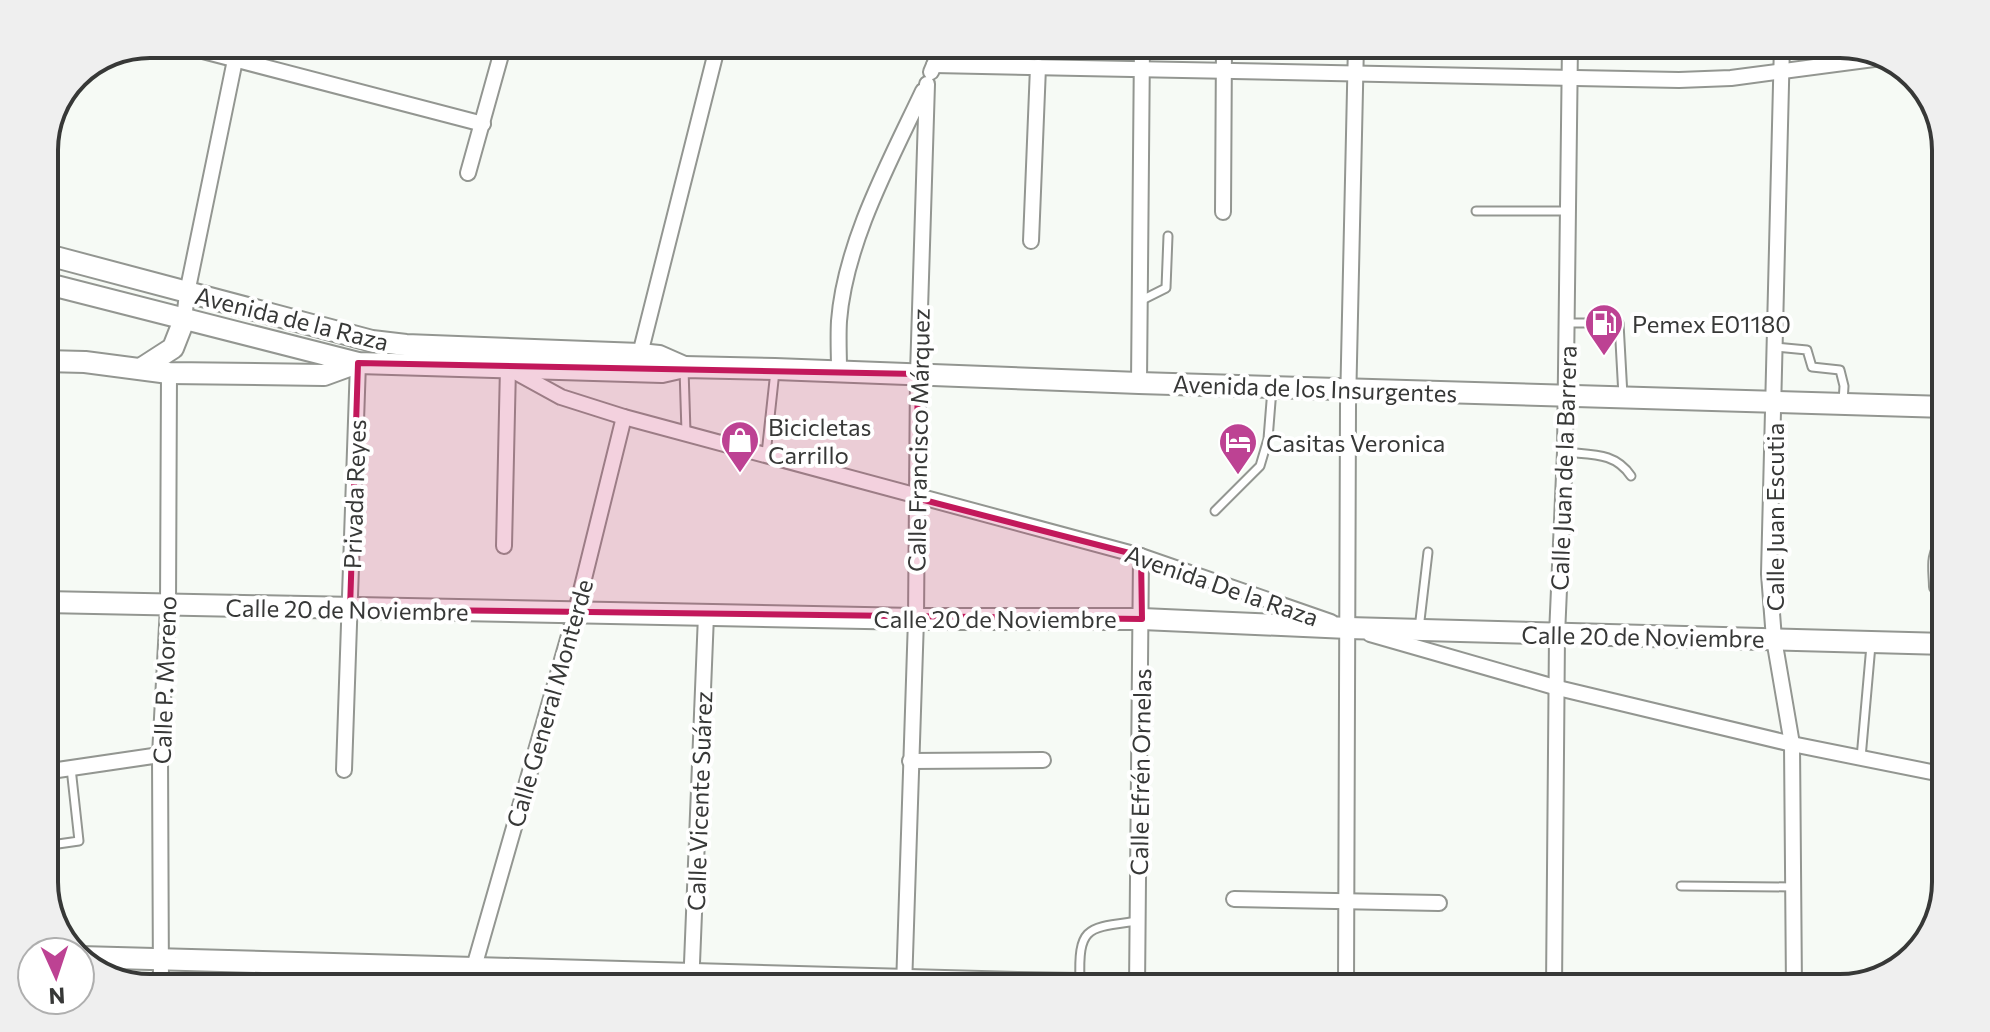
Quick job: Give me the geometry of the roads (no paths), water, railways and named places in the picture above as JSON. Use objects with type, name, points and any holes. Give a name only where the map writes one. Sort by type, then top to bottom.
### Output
[{"type":"main road","name":"Avenida de la Raza","points":[[58,258],[342,335],[406,345],[638,363]]},
{"type":"main road","name":"Avenida de la Raza","points":[[58,287],[358,363],[508,367],[638,363]]},
{"type":"main road","points":[[142,368],[173,348],[184,320]]},
{"type":"main road","name":"Avenida de los Insurgentes","points":[[638,363],[659,356],[684,367],[1932,407]]},
{"type":"main road","points":[[58,362],[169,373],[324,375],[358,363]]},
{"type":"main road","name":"Calle 20 de Noviembre","points":[[58,603],[916,619],[1142,619],[1348,628],[1417,639],[1557,635],[1932,643]]},
{"type":"main road","points":[[97,957],[474,967],[583,974]]},
{"type":"street","points":[[228,58],[483,124]]},
{"type":"street","points":[[468,173],[500,58]]},
{"type":"street","points":[[638,363],[714,58]]},
{"type":"street","points":[[839,371],[839,320],[845,286],[870,203],[937,58]]},
{"type":"street","points":[[1139,383],[1142,58]]},
{"type":"street","points":[[1223,212],[1224,58]]},
{"type":"street","points":[[1346,974],[1349,389],[1356,58]]},
{"type":"street","name":"Calle Juan de la Barrera","points":[[1554,974],[1557,635],[1565,452],[1570,58]]},
{"type":"street","name":"Calle Juan Escutia","points":[[1782,58],[1769,574],[1774,639],[1792,744],[1794,974]]},
{"type":"street","points":[[184,320],[235,60]]},
{"type":"street","points":[[934,65],[1709,79],[1862,61]]},
{"type":"street","points":[[1031,241],[1038,67]]},
{"type":"street","name":"Calle Francisco Márquez","points":[[904,974],[916,619],[918,374],[927,84]]},
{"type":"street","name":"Privada Reyes","points":[[344,770],[358,363]]},
{"type":"street","points":[[504,546],[508,367]]},
{"type":"street","name":"Avenida De la Raza","points":[[508,367],[561,397],[624,417],[916,498],[1141,556],[1348,628]]},
{"type":"street","name":"Calle P. Moreno","points":[[162,974],[160,755],[168,607],[169,373]]},
{"type":"street","name":"Calle General Monterde","points":[[472,974],[576,611],[624,417]]},
{"type":"street","name":"Calle Efrén Ornelas","points":[[1137,974],[1141,556]]},
{"type":"street","name":"Calle Vicente Suárez","points":[[692,974],[706,615]]},
{"type":"street","points":[[1417,639],[1558,688],[1792,744],[1932,772]]},
{"type":"street","points":[[58,770],[160,755]]},
{"type":"street","points":[[910,761],[1043,760]]},
{"type":"street","points":[[1234,899],[1439,903]]},
{"type":"lane","points":[[1476,211],[1568,211]]},
{"type":"lane","points":[[1138,302],[1166,288],[1168,236]]},
{"type":"lane","points":[[1567,323],[1590,323]]},
{"type":"lane","points":[[1609,323],[1619,323],[1623,398]]},
{"type":"lane","points":[[1776,347],[1804,349],[1808,352],[1812,367],[1840,370],[1844,386],[1843,404]]},
{"type":"lane","points":[[684,367],[686,435]]},
{"type":"lane","points":[[766,456],[775,369]]},
{"type":"lane","points":[[1215,511],[1260,466],[1268,439],[1272,387]]},
{"type":"lane","points":[[1565,452],[1608,457],[1623,463],[1631,476]]},
{"type":"lane","points":[[1417,639],[1428,552]]},
{"type":"lane","points":[[1861,758],[1872,641]]},
{"type":"lane","points":[[58,844],[79,841],[71,768]]},
{"type":"lane","points":[[1681,886],[1794,887]]},
{"type":"lane","points":[[1080,974],[1079,952],[1086,934],[1099,927],[1138,921]]},
{"type":"place","name":"Pemex E01180","points":[[1604,357]]},
{"type":"place","name":"Bicicletas Carrillo","points":[[740,474]]},
{"type":"place","name":"Casitas Veronica","points":[[1238,476]]}]
